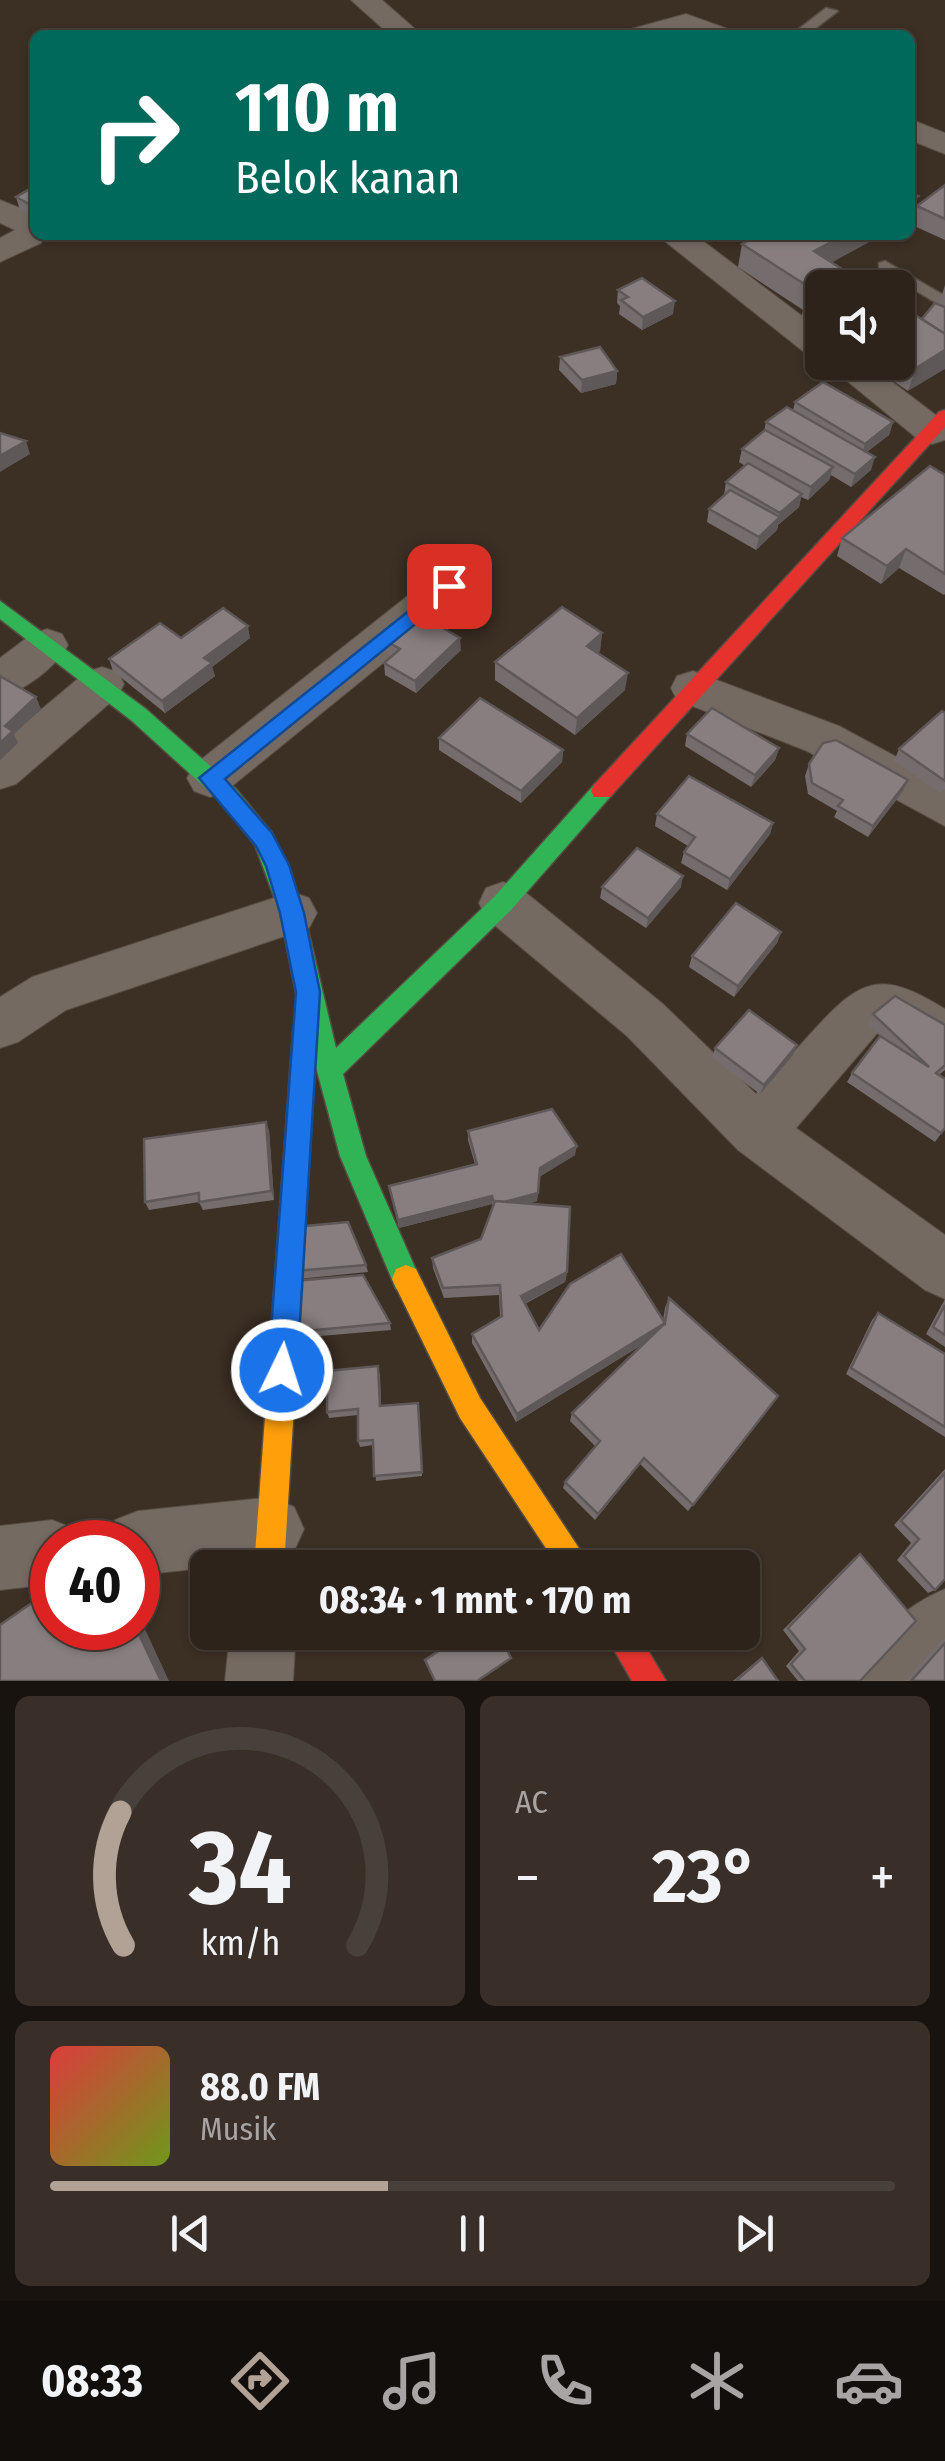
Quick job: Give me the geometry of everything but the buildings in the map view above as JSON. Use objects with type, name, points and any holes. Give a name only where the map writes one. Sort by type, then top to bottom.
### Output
[{"type":"street","points":[[365,0],[402,30]]},
{"type":"street","points":[[663,30],[690,24],[705,30]]},
{"type":"street","points":[[915,130],[945,145]]},
{"type":"street","points":[[0,210],[30,224]]},
{"type":"street","points":[[0,252],[30,234]]},
{"type":"street","points":[[681,240],[805,335]]},
{"type":"street","points":[[330,1070],[503,902],[692,688],[938,423],[870,380]]},
{"type":"street","points":[[210,778],[449,586]]},
{"type":"street","points":[[0,608],[102,684],[210,778],[264,840],[277,865],[292,913],[308,992],[352,1156],[470,1408],[565,1550]]},
{"type":"street","points":[[0,681],[46,645]]},
{"type":"street","points":[[0,771],[102,684]]},
{"type":"street","points":[[692,688],[785,719],[834,741],[945,807]]},
{"type":"street","points":[[503,902],[645,1020],[757,1132],[945,1270]]},
{"type":"street","points":[[0,1025],[50,993],[292,913]]},
{"type":"street","points":[[160,1544],[271,1548],[308,992]]},
{"type":"street","points":[[757,1132],[864,1011],[877,1004],[889,1006],[945,1038]]},
{"type":"street","points":[[0,1558],[30,1555]]},
{"type":"street","points":[[881,1681],[945,1622]]},
{"type":"street","points":[[259,1681],[262,1650]]},
{"type":"street","points":[[630,1650],[650,1681]]},
{"type":"lane","points":[[805,30],[831,10]]},
{"type":"lane","points":[[885,266],[945,303]]},
{"type":"traffic: fast","points":[[0,608],[139,715],[228,795],[264,840],[292,913],[308,993],[353,1156],[406,1279]]},
{"type":"traffic: fast","points":[[330,1070],[503,903],[602,791]]},
{"type":"traffic: slow","points":[[270,1550],[305,1032]]},
{"type":"traffic: slow","points":[[406,1279],[470,1408],[565,1550]]},
{"type":"traffic: jam","points":[[602,791],[945,416]]},
{"type":"traffic: jam","points":[[630,1650],[650,1681]]},
{"type":"route","points":[[282,1370],[308,992],[292,913],[277,865],[264,840],[210,778],[449,586]]}]
